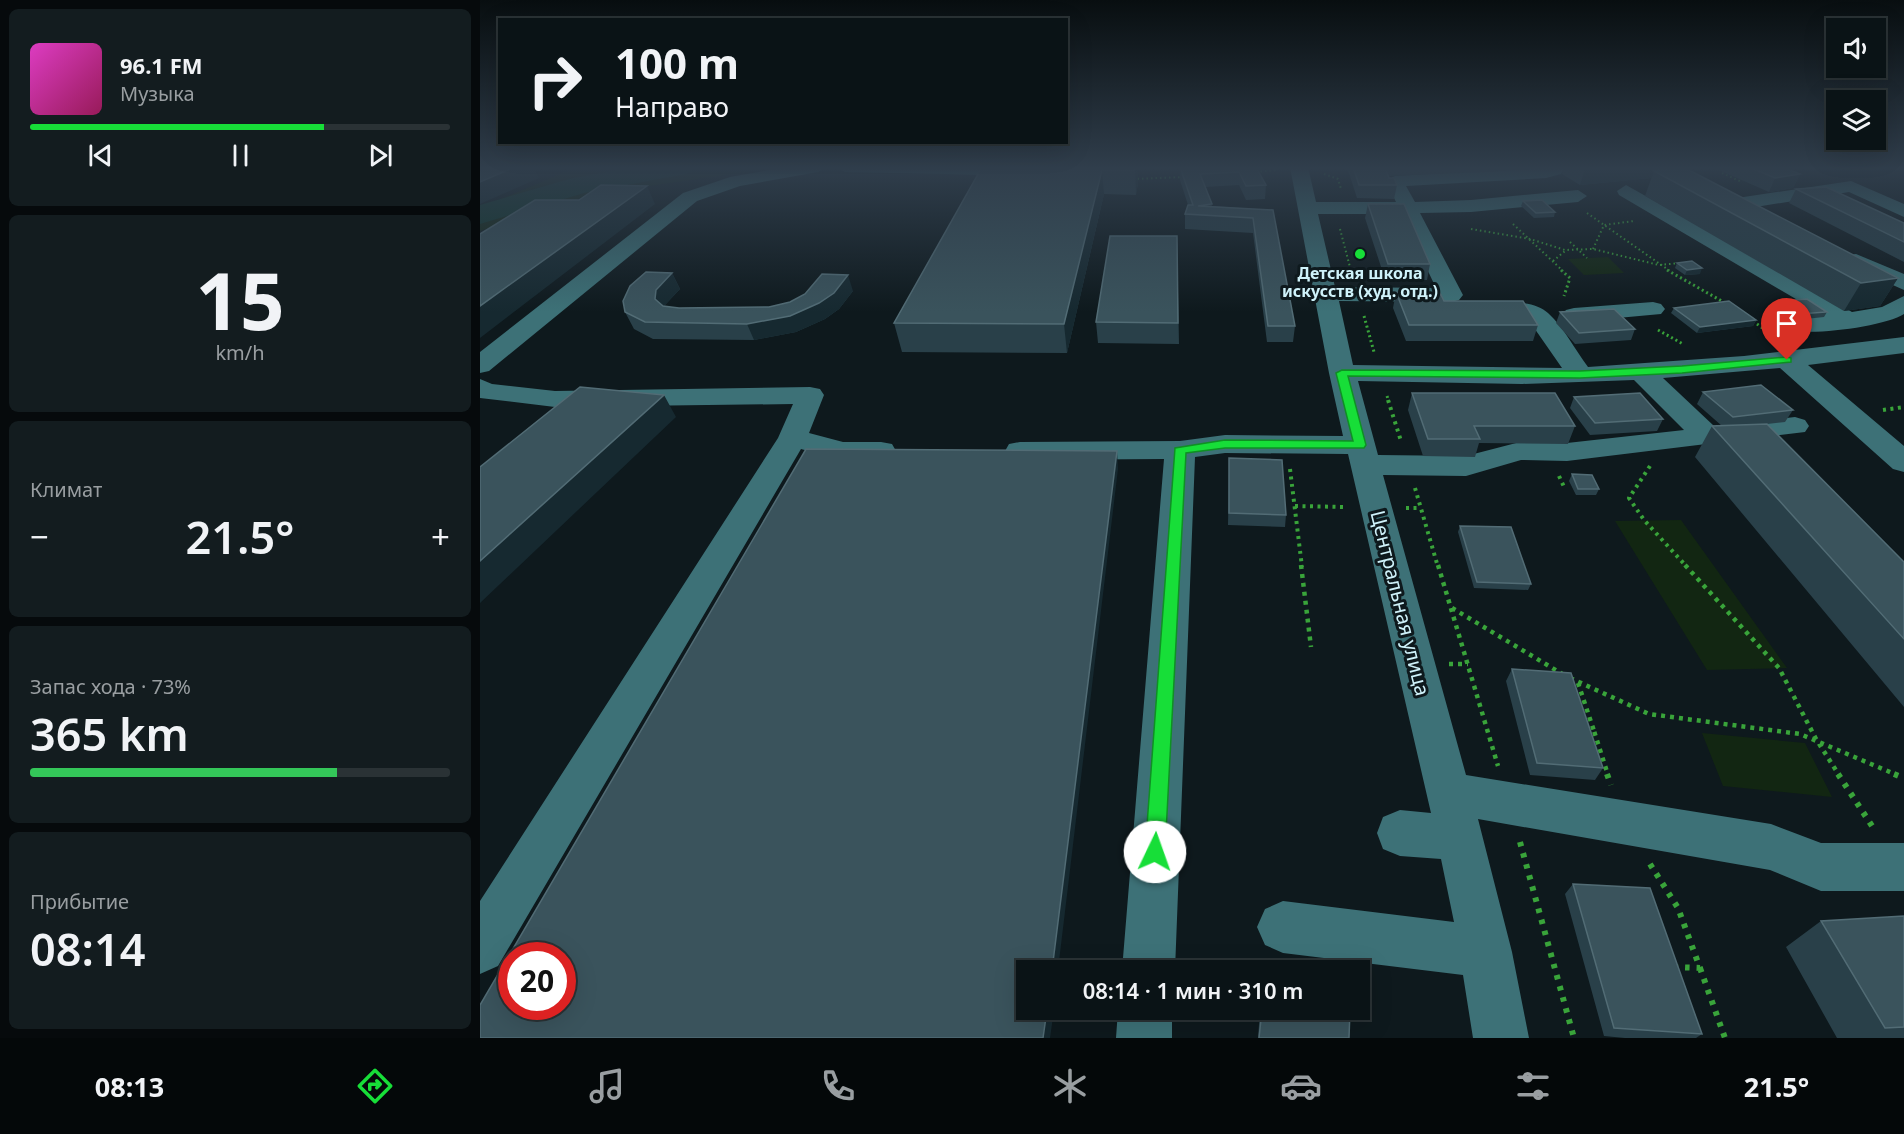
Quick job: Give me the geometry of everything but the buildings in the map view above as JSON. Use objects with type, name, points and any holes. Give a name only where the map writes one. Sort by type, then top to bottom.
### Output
[{"type":"street","points":[[480,365],[667,215]]},
{"type":"street","name":"Центральная улица","points":[[1309,215],[1342,373],[1460,838],[1486,952],[1502,1038]]},
{"type":"street","points":[[1412,215],[1458,310],[1522,311],[1548,317],[1653,309]]},
{"type":"street","points":[[1761,215],[1766,218]]},
{"type":"street","points":[[1669,216],[1848,320]]},
{"type":"street","points":[[1840,253],[1904,283]]},
{"type":"street","points":[[1325,294],[1451,295]]},
{"type":"street","points":[[1800,325],[1889,313],[1904,303]]},
{"type":"street","points":[[1548,317],[1580,375]]},
{"type":"street","points":[[1342,373],[1580,375],[1641,372],[1796,359],[1904,345]]},
{"type":"street","points":[[1796,359],[1904,462]]},
{"type":"street","points":[[1641,372],[1707,436]]},
{"type":"street","points":[[480,387],[483,391],[555,399],[810,394],[793,438],[480,948]]},
{"type":"street","points":[[994,451],[1180,450],[1225,444],[1287,445],[1362,455],[1408,465],[1466,466],[1520,451],[1567,452],[1795,426]]},
{"type":"street","points":[[1754,430],[1779,456]]},
{"type":"street","points":[[793,438],[843,451],[913,451]]},
{"type":"street","points":[[1149,960],[1180,450]]},
{"type":"street","points":[[1449,793],[1772,848],[1821,867],[1901,867]]},
{"type":"street","points":[[1400,832],[1460,838]]},
{"type":"street","points":[[1283,927],[1486,952]]},
{"type":"street","points":[[1144,1038],[1145,1020]]},
{"type":"path","points":[[1504,215],[1570,279],[1548,317]]},
{"type":"path","points":[[1593,215],[1659,265],[1736,309]]},
{"type":"path","points":[[1604,225],[1669,216]]},
{"type":"path","points":[[1593,249],[1604,225]]},
{"type":"path","points":[[1468,229],[1530,239],[1565,250],[1593,249],[1659,265],[1682,263]]},
{"type":"path","points":[[1570,242],[1587,258]]},
{"type":"path","points":[[1552,261],[1565,250]]},
{"type":"path","points":[[1745,316],[1796,359]]},
{"type":"path","points":[[1380,374],[1510,804],[1574,1038]]},
{"type":"path","points":[[1666,441],[1629,498],[1644,520],[1779,668],[1816,739],[1901,867]]},
{"type":"path","points":[[1287,445],[1311,647]]},
{"type":"path","points":[[1295,506],[1350,507]]},
{"type":"path","points":[[1451,608],[1578,683],[1649,714],[1800,734],[1904,778]]},
{"type":"path","points":[[1578,683],[1594,731]]},
{"type":"path","points":[[1700,969],[1725,1038]]},
{"type":"green space","points":[[480,215],[528,215],[480,231]]},
{"type":"green space","points":[[1608,257],[1624,273],[1584,275],[1568,259]]},
{"type":"green space","points":[[1681,520],[1787,668],[1707,670],[1615,521]]},
{"type":"green space","points":[[1702,733],[1805,743],[1832,797],[1723,786]]},
{"type":"place","name":"Детская школа искусств (худ. отд.)","points":[[1360,254]]},
{"type":"route","points":[[1155,852],[1180,450],[1225,444],[1360,445],[1342,373],[1580,375],[1682,370],[1787,360]]}]
